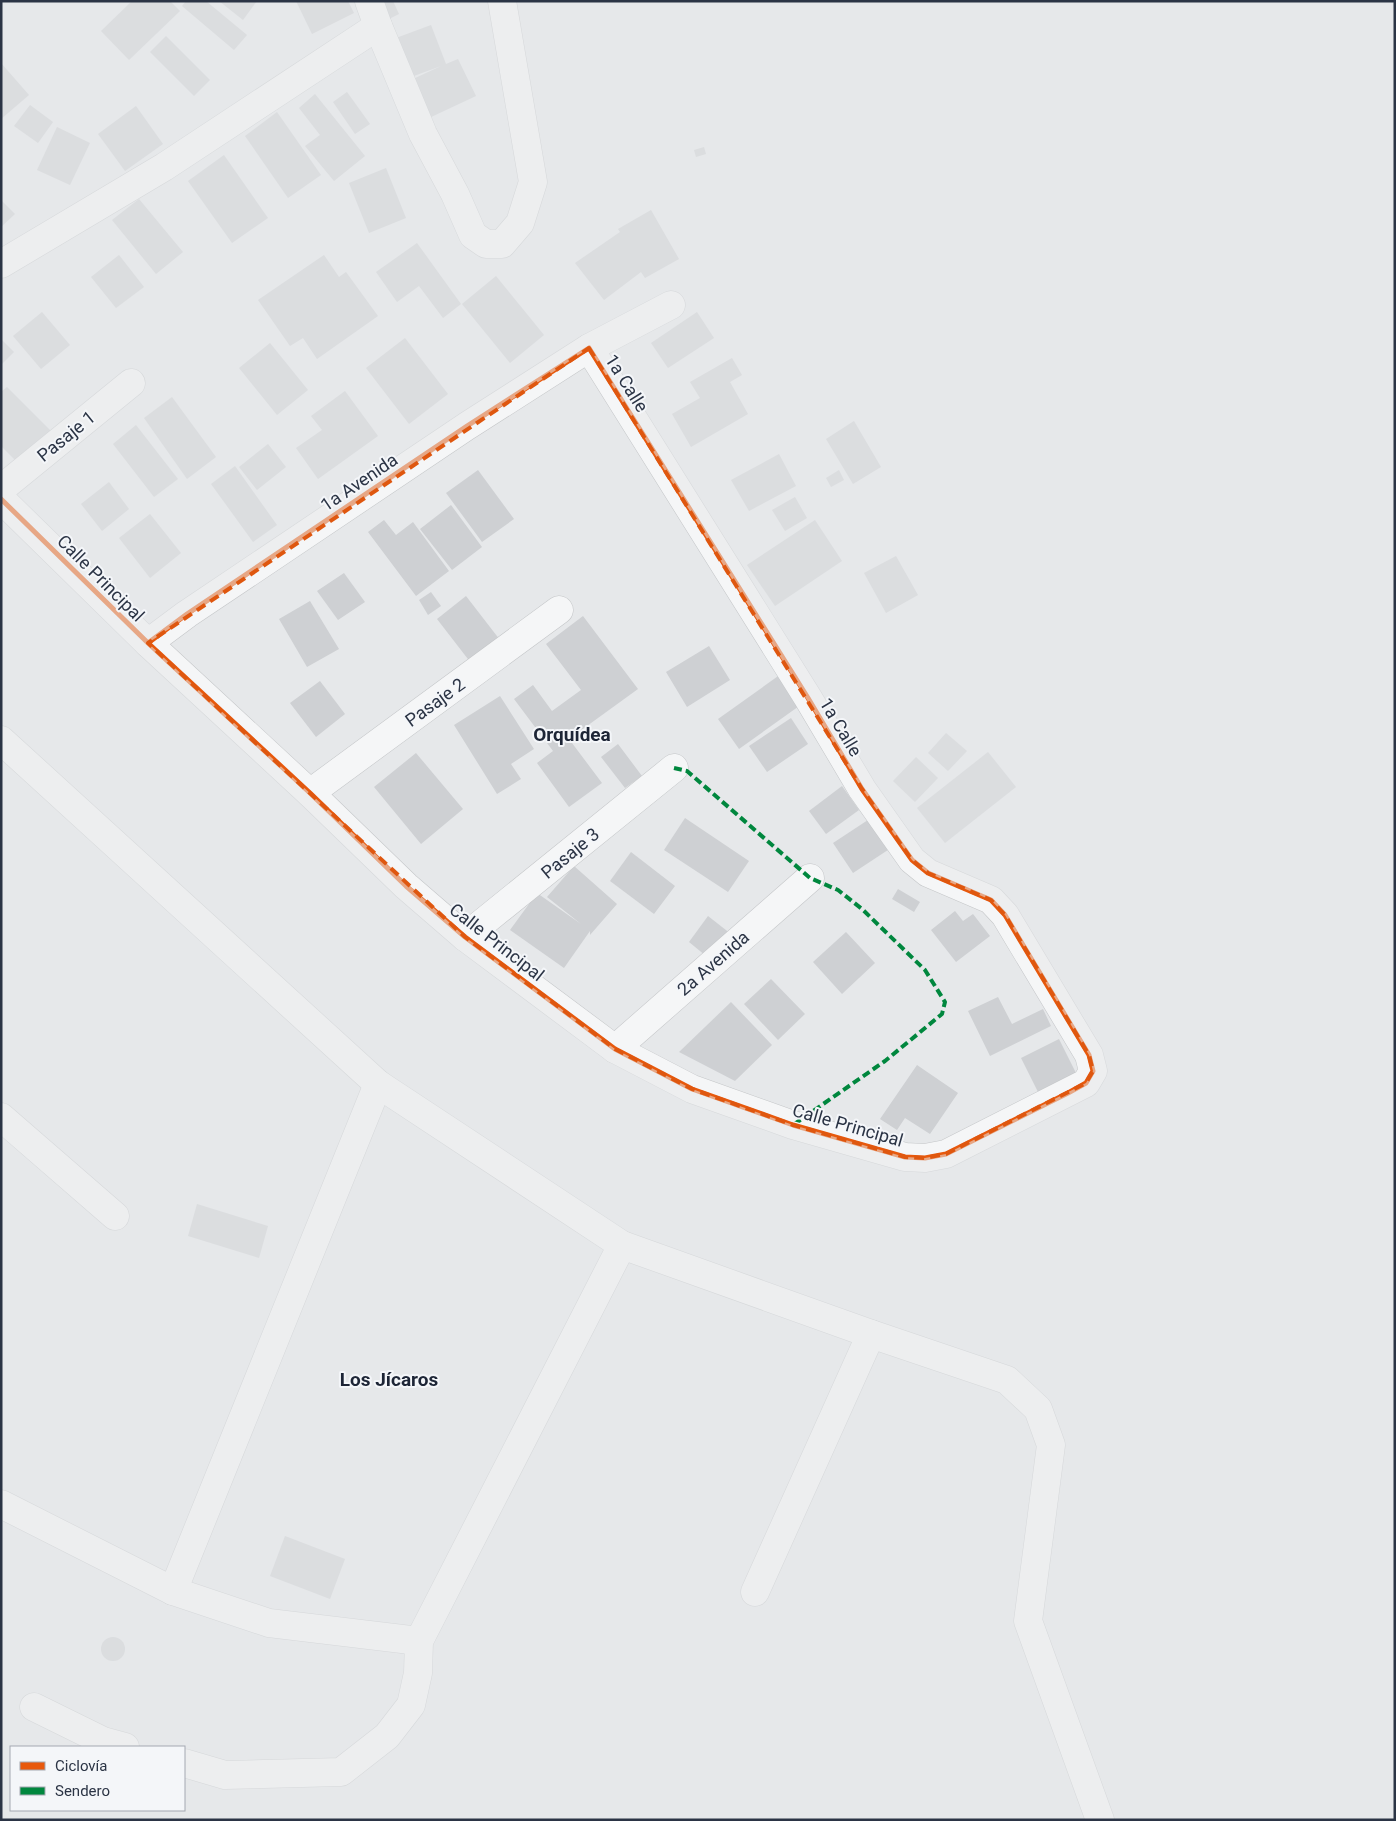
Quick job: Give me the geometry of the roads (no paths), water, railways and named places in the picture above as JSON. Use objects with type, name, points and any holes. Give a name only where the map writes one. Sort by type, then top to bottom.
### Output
[{"type":"street","points":[[1,264],[164,167],[374,14],[423,134],[473,235],[486,244],[502,244],[520,223],[533,182],[502,1]]},
{"type":"street","name":"1a Avenida","points":[[148,643],[203,602],[467,426],[589,348],[671,305]]},
{"type":"street","name":"1a Calle","points":[[589,348],[808,698],[862,789],[912,860],[928,873],[991,900],[1005,915],[1089,1055],[1093,1071],[1086,1083]]},
{"type":"street","name":"Pasaje 1","points":[[1,489],[131,383]]},
{"type":"street","name":"Calle Principal","points":[[1,499],[148,643],[310,793],[406,886],[465,938],[615,1049],[692,1089],[794,1125],[905,1157],[925,1158],[946,1154],[1086,1083]]},
{"type":"street","name":"Pasaje 2","points":[[310,793],[559,610]]},
{"type":"street","points":[[1,740],[378,1084],[622,1245],[1006,1380],[1038,1409],[1051,1445],[1028,1621],[1100,1820]]},
{"type":"street","name":"Pasaje 3","points":[[465,938],[674,768]]},
{"type":"street","name":"2a Avenida","points":[[615,1049],[810,878]]},
{"type":"street","points":[[173,1591],[378,1084]]},
{"type":"street","points":[[1,1117],[115,1216]]},
{"type":"street","points":[[185,1763],[225,1775],[341,1772],[387,1736],[410,1705],[418,1673],[419,1642],[622,1245]]},
{"type":"street","points":[[755,1592],[871,1334]]},
{"type":"street","points":[[1,1504],[173,1591],[269,1623],[419,1642]]},
{"type":"street","points":[[34,1707],[103,1741],[120,1746]]},
{"type":"district","name":"Orquídea","points":[[572,734]]},
{"type":"district","name":"Los Jícaros","points":[[389,1379]]}]
